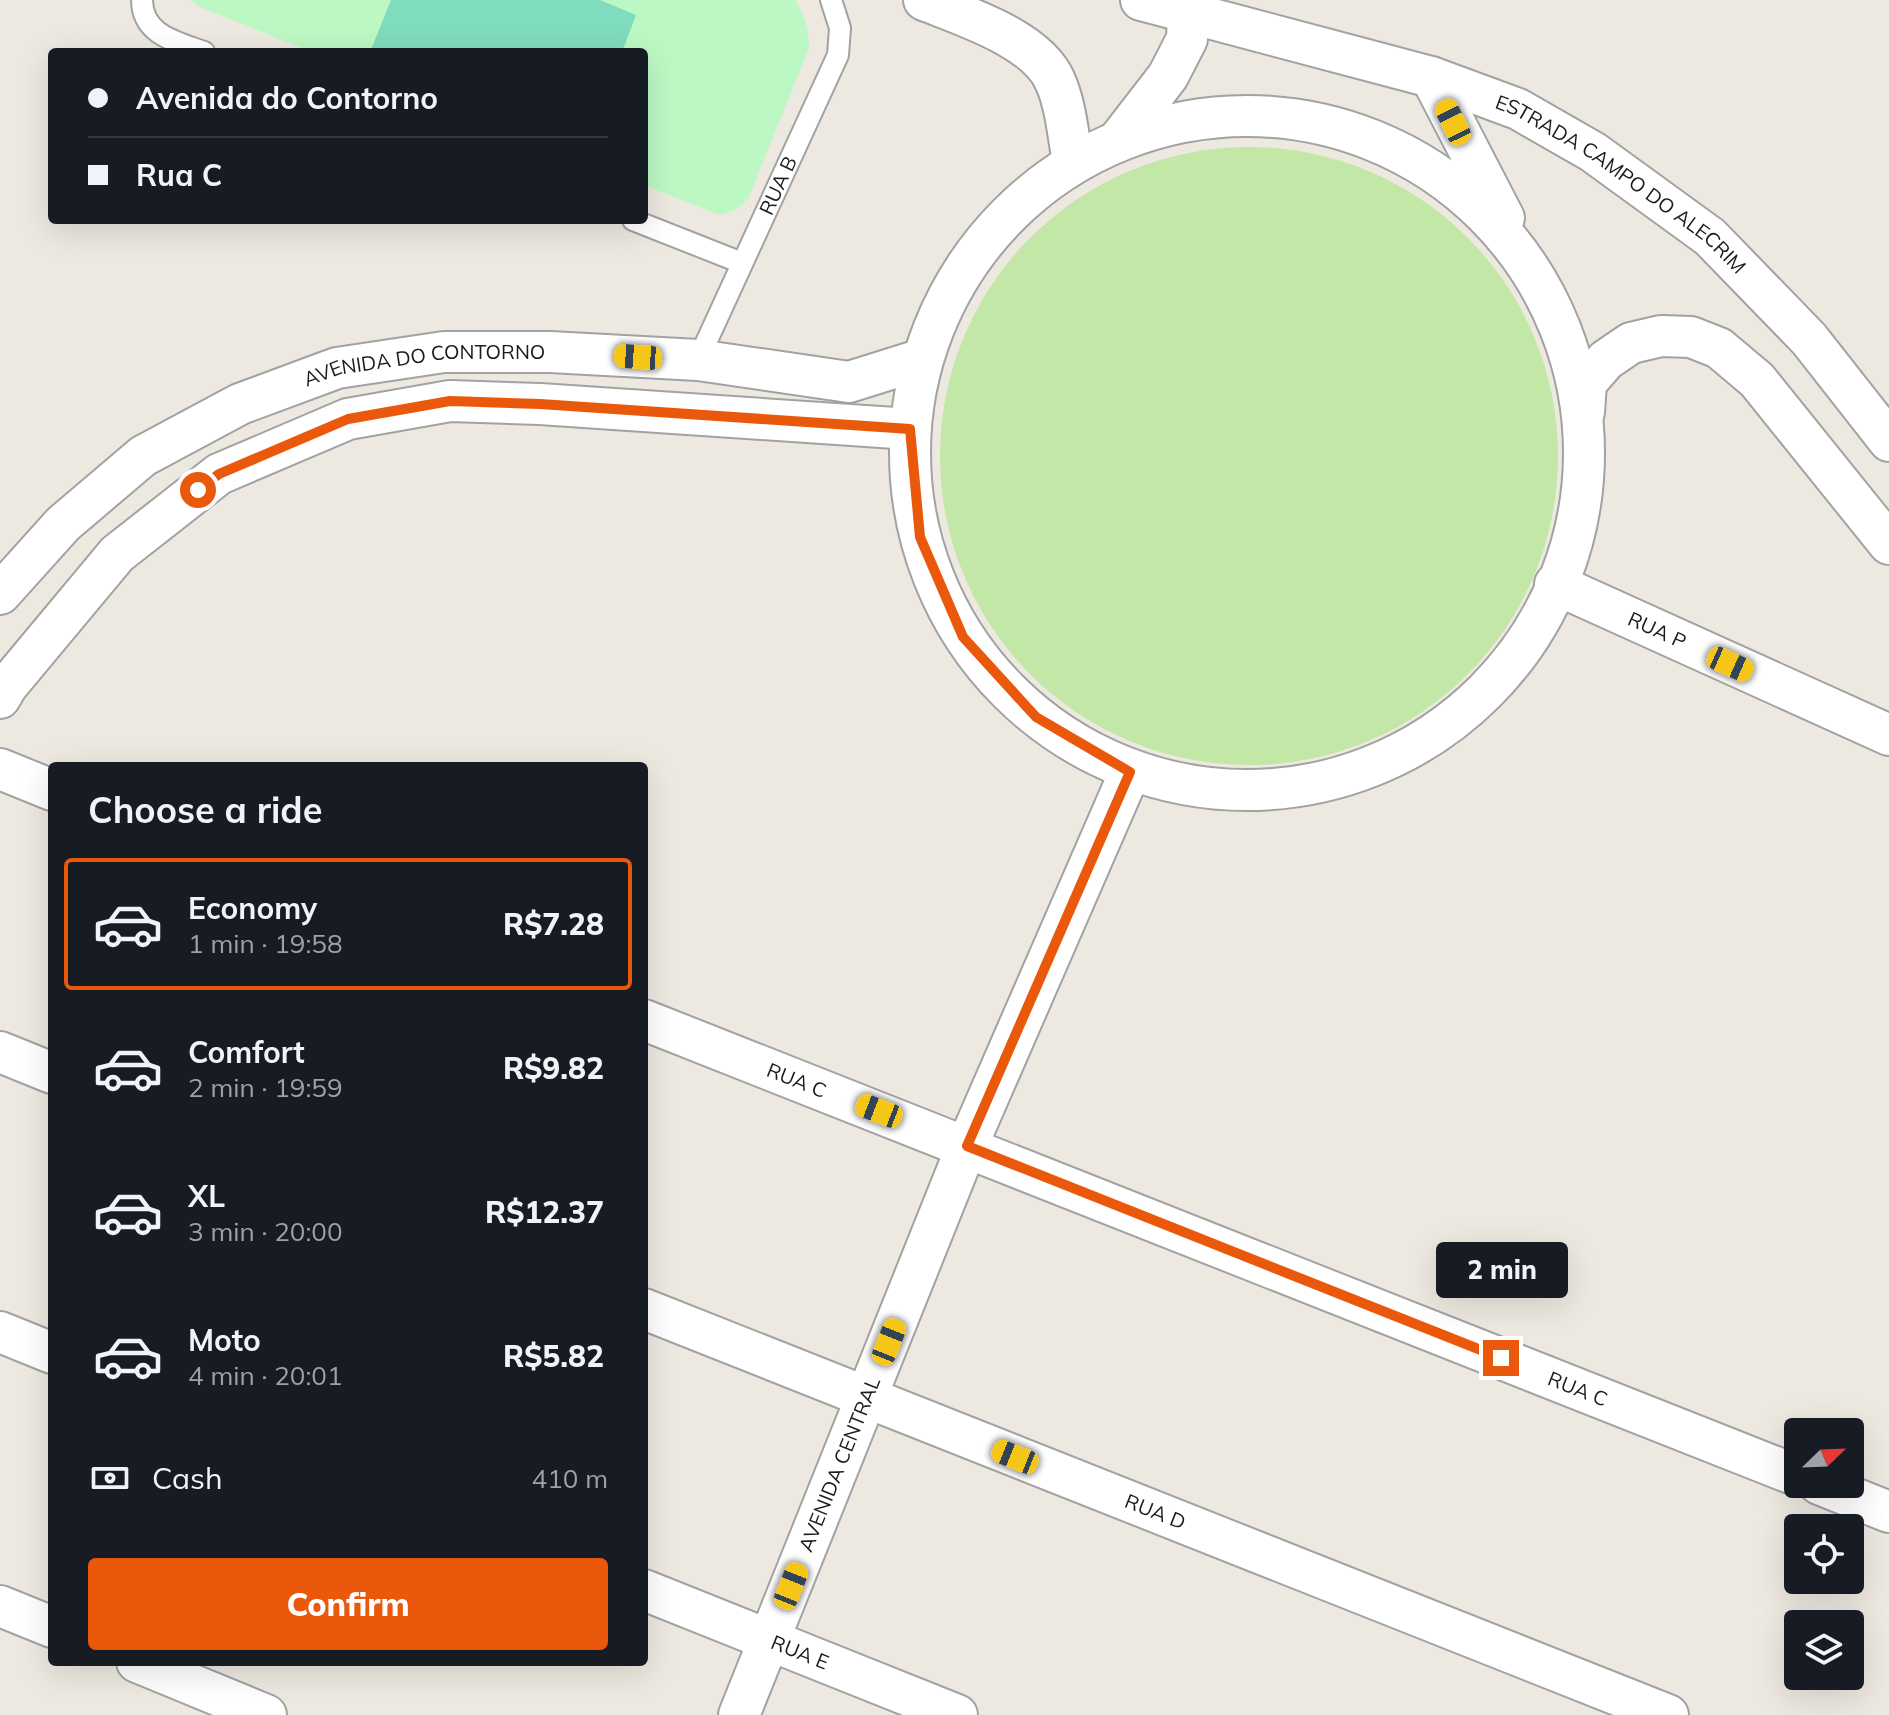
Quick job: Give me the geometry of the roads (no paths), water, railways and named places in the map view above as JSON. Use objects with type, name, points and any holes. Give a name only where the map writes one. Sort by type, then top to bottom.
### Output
[{"type":"street","points":[[924,0],[980,22],[1035,53],[1055,80],[1073,161]]},
{"type":"street","name":"ESTRADA CAMPO DO ALECRIM","points":[[1141,0],[1431,77],[1518,109],[1593,152],[1710,237],[1809,339],[1889,441]]},
{"type":"street","points":[[1115,144],[1168,76],[1187,39],[1188,13]]},
{"type":"street","points":[[1431,77],[1463,144],[1551,302],[1584,412]]},
{"type":"street","points":[[1551,302],[1482,208],[1386,143],[1282,115],[1174,121],[1073,161],[991,231],[916,361],[910,429],[920,537],[963,637],[1036,717],[1130,772],[1243,793],[1357,776],[1458,721],[1535,635],[1579,528],[1586,383],[1606,360],[1631,343],[1661,336],[1691,337],[1719,348],[1757,380],[1889,544]]},
{"type":"street","name":"AVENIDA DO CONTORNO","points":[[0,594],[63,524],[143,456],[240,404],[337,368],[444,352],[550,352],[698,360],[849,382],[916,361]]},
{"type":"street","name":"AVENIDA DO CONTORNO","points":[[0,698],[97,578],[129,545],[219,474],[348,419],[450,401],[540,404],[910,429]]},
{"type":"street","name":"RUA P","points":[[1555,584],[1889,735]]},
{"type":"street","points":[[0,769],[48,788]]},
{"type":"street","name":"AVENIDA CENTRAL","points":[[739,1715],[967,1146],[1130,772]]},
{"type":"street","name":"RUA C","points":[[648,1022],[1784,1470]]},
{"type":"street","points":[[0,1052],[48,1071]]},
{"type":"street","name":"RUA D","points":[[648,1311],[1668,1715]]},
{"type":"street","points":[[0,1332],[48,1351]]},
{"type":"street","points":[[1854,1498],[1889,1512]]},
{"type":"street","name":"RUA E","points":[[648,1592],[957,1715]]},
{"type":"street","points":[[0,1606],[48,1625]]},
{"type":"street","points":[[147,1666],[266,1715]]},
{"type":"lane","points":[[142,0],[146,20],[153,30],[195,48]]},
{"type":"lane","name":"RUA B","points":[[698,360],[838,55],[840,28],[831,0]]},
{"type":"lane","points":[[643,224],[742,263]]}]
